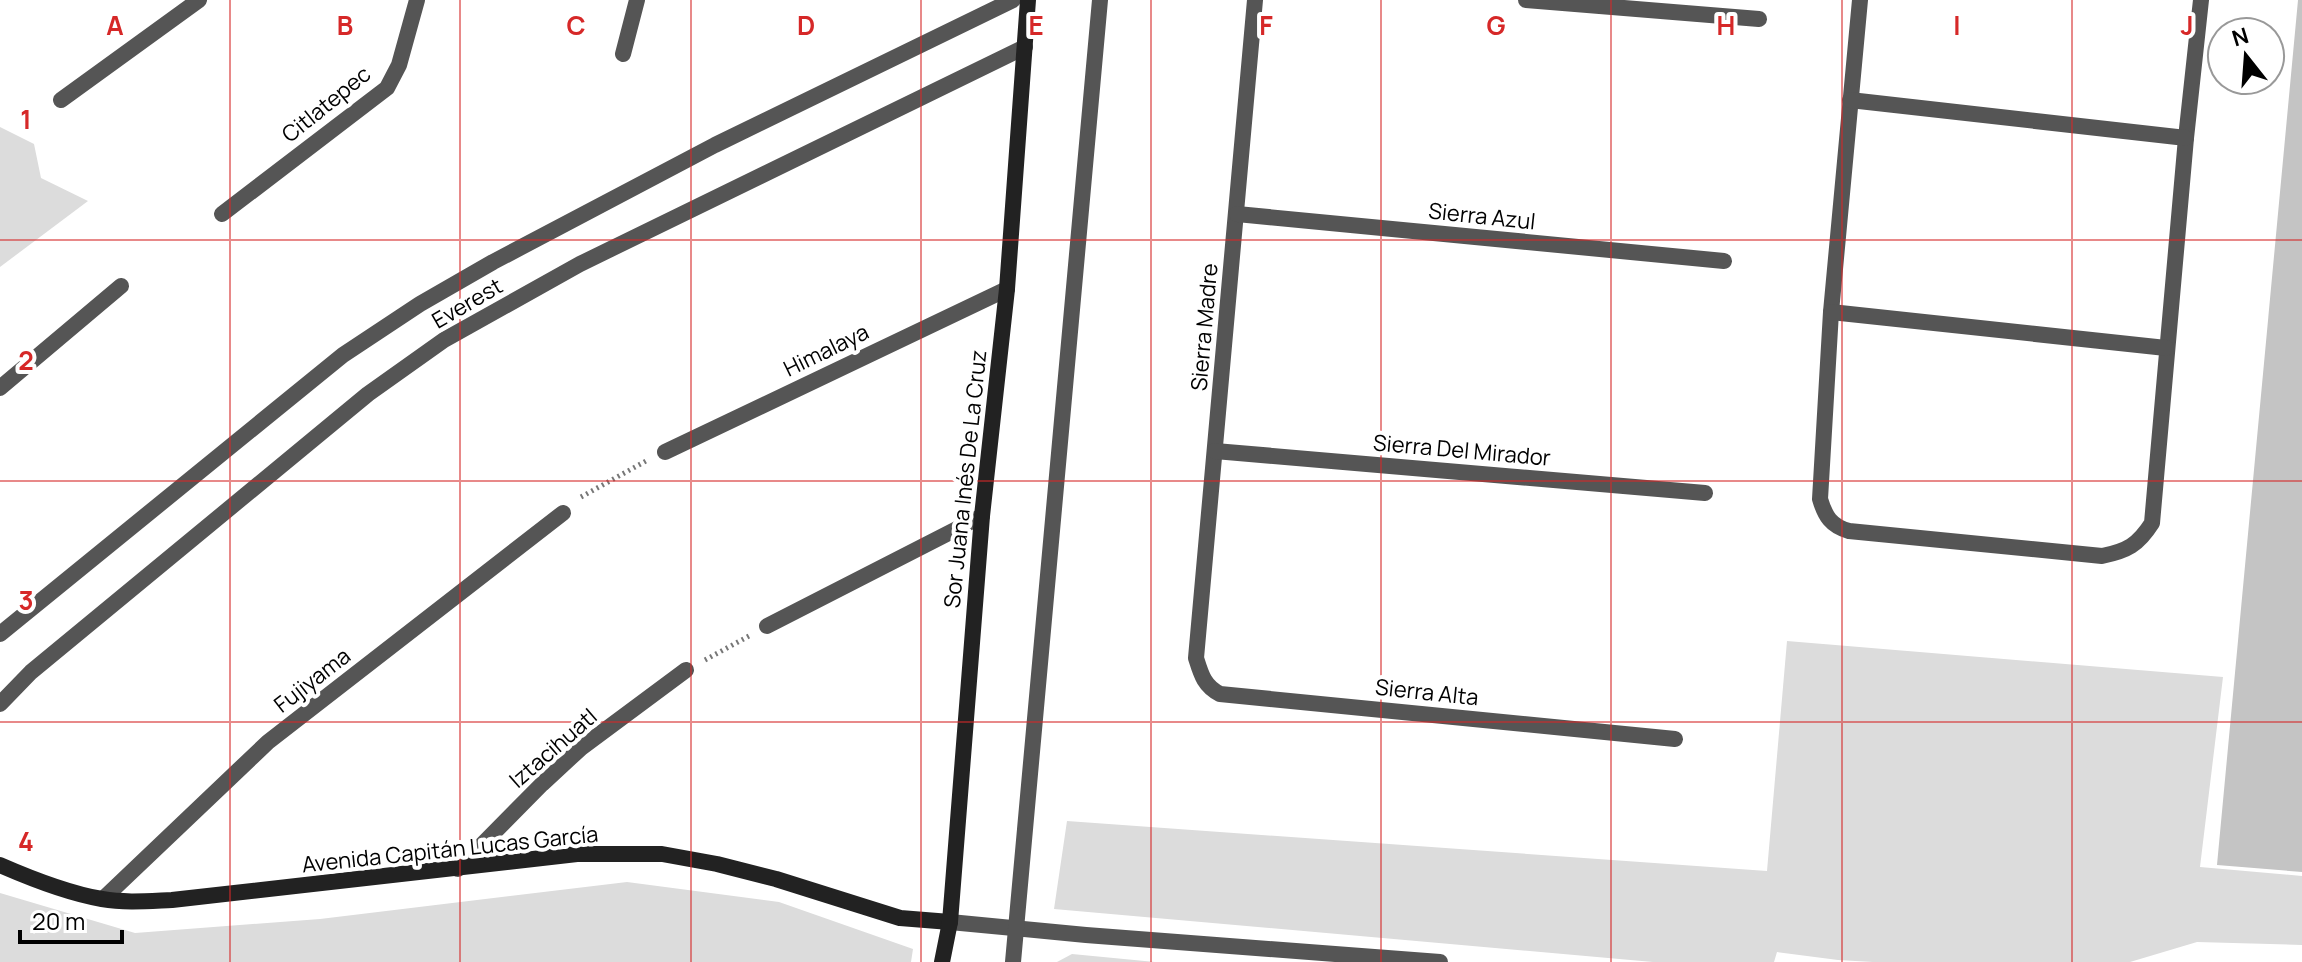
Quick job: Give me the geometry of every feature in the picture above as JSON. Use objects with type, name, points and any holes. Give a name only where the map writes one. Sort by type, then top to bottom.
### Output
[{"type":"street","points":[[61,100],[199,0]]},
{"type":"street","name":"Citlatepec","points":[[222,214],[387,88],[399,65],[417,0]]},
{"type":"street","points":[[623,54],[637,0]]},
{"type":"street","name":"Everest","points":[[0,634],[343,355],[420,304],[715,145],[1013,0]]},
{"type":"street","name":"Sor Juana Inés De La Cruz","points":[[942,962],[950,922],[982,516],[1007,289],[1028,0]]},
{"type":"street","points":[[1013,962],[1100,0]]},
{"type":"street","name":"Sierra Madre","points":[[1196,658],[1255,0]]},
{"type":"street","points":[[1526,0],[1759,19]]},
{"type":"street","points":[[1860,0],[1831,312],[1820,499],[1824,514],[1839,529],[1849,531],[2102,556],[2122,552],[2142,539],[2152,523],[2201,0]]},
{"type":"street","name":"Everest","points":[[0,704],[42,663],[368,394],[444,340],[580,264],[1025,47]]},
{"type":"street","points":[[1850,100],[2186,138]]},
{"type":"street","name":"Sierra Azul","points":[[1237,214],[1724,261]]},
{"type":"street","points":[[0,388],[121,286]]},
{"type":"street","name":"Himalaya","points":[[665,452],[1007,289]]},
{"type":"street","points":[[1831,312],[2166,348]]},
{"type":"street","name":"Sierra Del Mirador","points":[[1215,451],[1705,493]]},
{"type":"street","name":"Fujiyama","points":[[103,899],[268,742],[563,513]]},
{"type":"street","points":[[767,626],[982,516]]},
{"type":"street","name":"Sierra Alta","points":[[1196,658],[1210,689],[1220,694],[1675,739]]},
{"type":"street","name":"Iztacihuatl","points":[[458,869],[581,748],[686,670]]},
{"type":"street","name":"Avenida Capitán Lucas García","points":[[0,865],[80,894],[133,902],[577,854],[662,854],[761,875],[900,918],[950,922]]},
{"type":"street","points":[[950,922],[1440,962]]},
{"type":"path","points":[[563,513],[587,492],[665,452]]},
{"type":"path","points":[[686,670],[767,626]]},
{"type":"shaded area","points":[[0,127],[34,144],[41,178],[88,201],[0,267]]},
{"type":"shaded area","points":[[1787,641],[2223,677],[2200,867],[2302,876],[2302,945],[2197,942],[2130,962],[1873,962],[1777,952],[1774,962],[1653,962],[1054,909],[1067,821],[1767,871]]},
{"type":"shaded area","points":[[627,882],[779,902],[913,949],[911,962],[0,962],[0,893],[135,933],[320,919]]},
{"type":"shaded area","points":[[1072,954],[1155,962],[1057,962]]},
{"type":"building","points":[[2298,0],[2302,0],[2302,872],[2217,865]]}]
